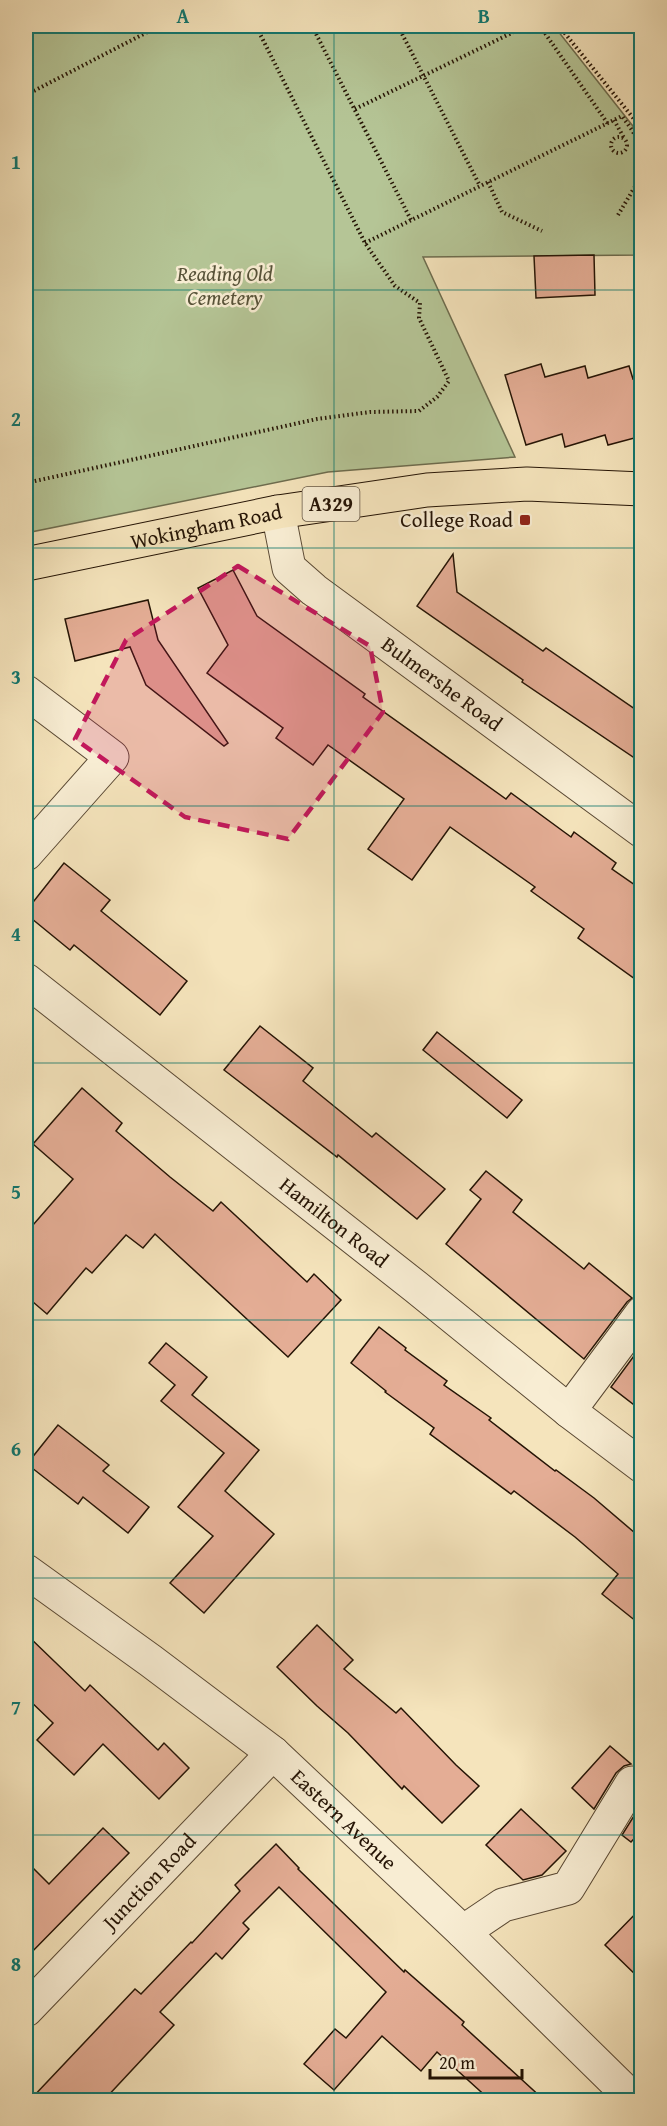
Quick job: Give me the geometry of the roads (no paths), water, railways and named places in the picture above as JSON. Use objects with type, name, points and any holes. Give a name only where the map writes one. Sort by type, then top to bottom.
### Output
[{"type":"main road","name":"Wokingham Road","points":[[26,564],[278,512],[427,490],[527,484],[642,489]]},
{"type":"street","name":"Bulmershe Road","points":[[278,512],[289,568],[314,590],[642,831]]},
{"type":"street","points":[[26,692],[112,757],[26,854]]},
{"type":"street","name":"Hamilton Road","points":[[26,980],[313,1205],[569,1411],[642,1466]]},
{"type":"street","points":[[569,1411],[642,1313]]},
{"type":"street","name":"Eastern Avenue","points":[[26,1571],[273,1753],[463,1932],[634,2100]]},
{"type":"street","name":"Junction Road","points":[[26,2010],[273,1753]]},
{"type":"street","points":[[463,1932],[502,1905],[567,1888],[632,1783]]},
{"type":"place","name":"College Road","points":[[525,520]]},
{"type":"park label","name":"Reading Old Cemetery","points":[[225,286]]}]
